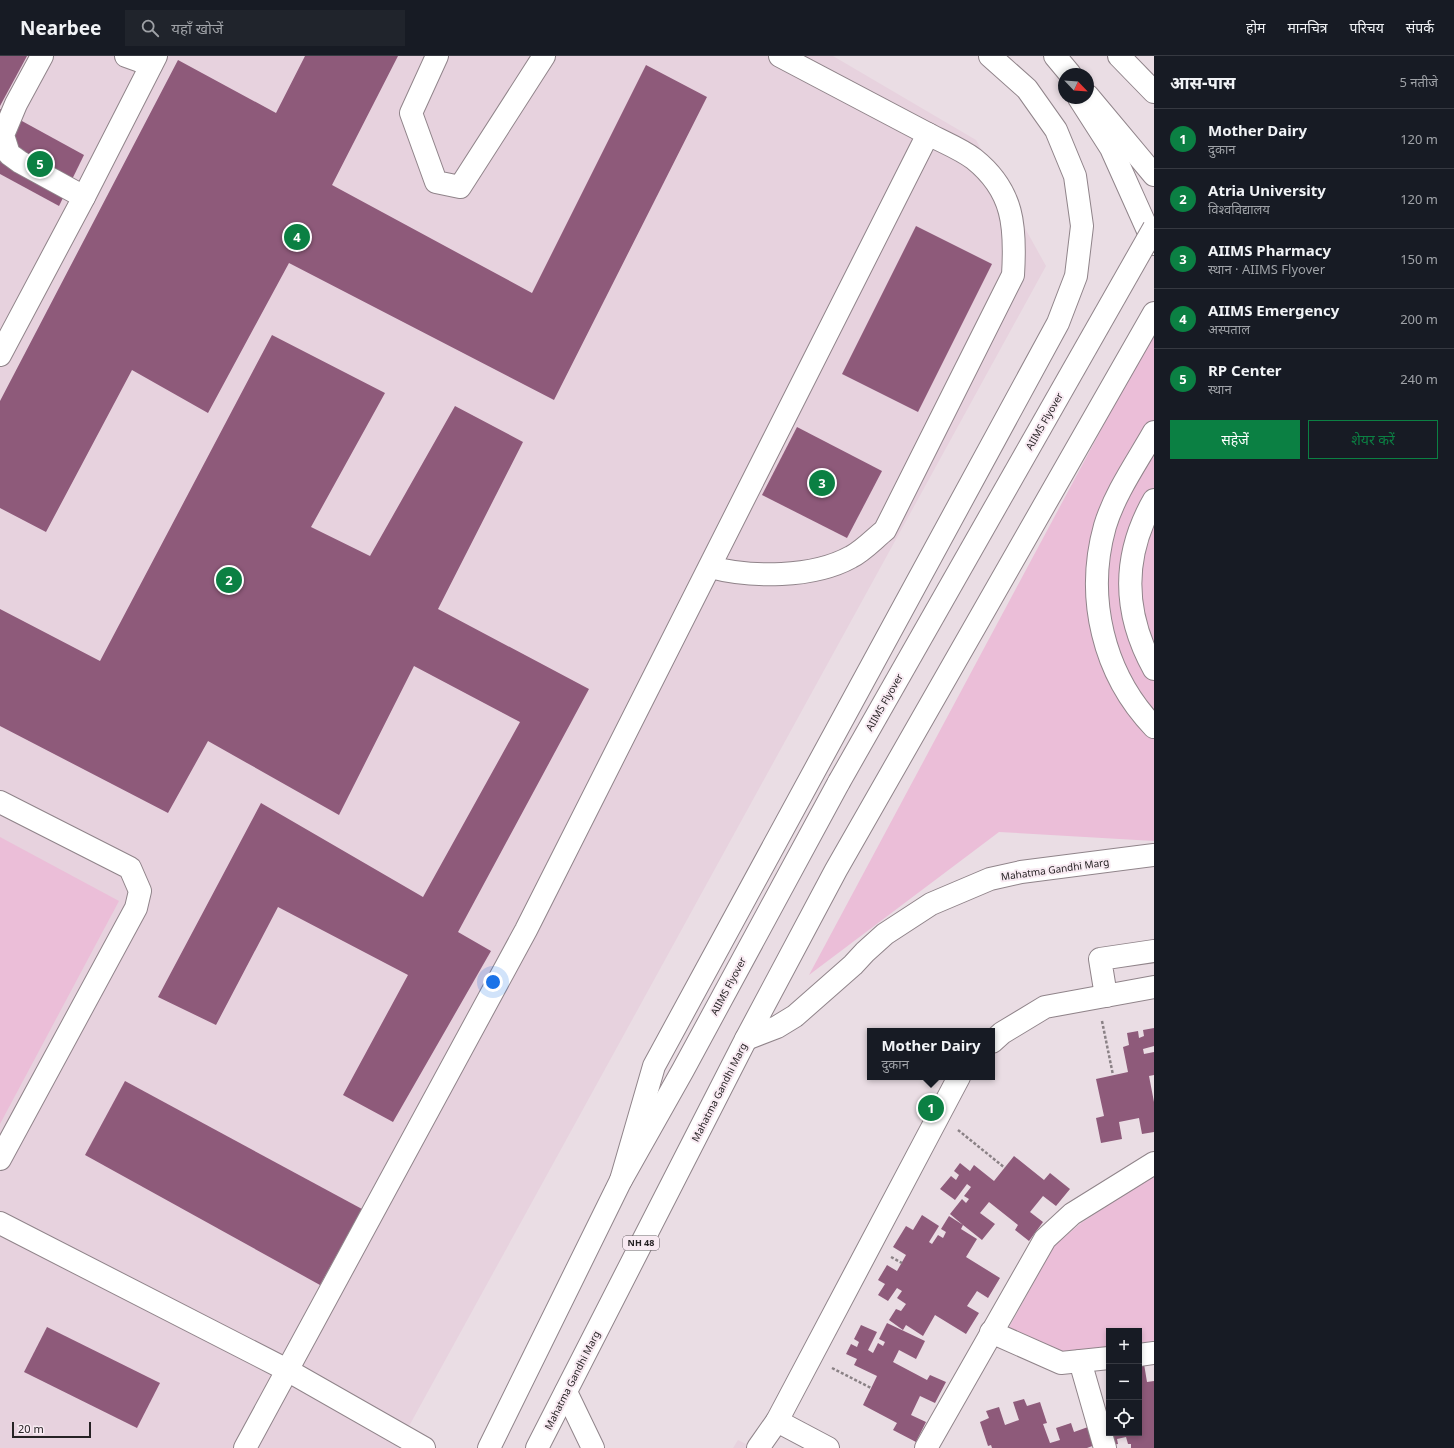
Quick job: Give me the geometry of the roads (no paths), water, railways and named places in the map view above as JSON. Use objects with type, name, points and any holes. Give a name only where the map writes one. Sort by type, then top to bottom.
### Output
[{"type":"main road","points":[[42,56],[16,104],[3,135],[9,154],[20,162],[84,197]]},
{"type":"main road","points":[[0,355],[154,61],[126,56]]},
{"type":"main road","points":[[437,56],[411,113],[436,182],[460,187],[544,56]]},
{"type":"main road","points":[[710,567],[728,572],[774,575],[826,568],[852,557],[885,530],[1013,275],[1015,239],[1008,203],[993,178],[973,159],[780,56]]},
{"type":"main road","points":[[489,1448],[621,1180],[654,1066],[1058,323],[1076,276],[1082,226],[1075,176],[1056,130],[1027,89],[990,56]]},
{"type":"main road","points":[[1053,56],[1064,68]]},
{"type":"main road","points":[[1053,56],[1060,68]]},
{"type":"main road","points":[[1119,56],[1154,92]]},
{"type":"main road","points":[[1094,103],[1154,175]]},
{"type":"main road","points":[[1083,104],[1111,148],[1154,244]]},
{"type":"main road","points":[[245,1448],[526,930],[928,134]]},
{"type":"main road","name":"AIIMS Flyover","points":[[621,1180],[683,1070],[839,782],[1154,228]]},
{"type":"main road","points":[[746,1039],[836,870],[1154,313]]},
{"type":"main road","points":[[1154,432],[1124,484],[1106,526],[1099,555],[1097,593],[1098,616],[1111,660],[1132,701],[1154,727]]},
{"type":"main road","points":[[1154,500],[1145,515],[1138,534],[1130,574],[1132,614],[1145,652],[1154,669]]},
{"type":"main road","points":[[0,802],[130,868],[140,891],[136,908],[0,1159]]},
{"type":"main road","name":"Mahatma Gandhi Marg","points":[[537,1448],[746,1039],[777,1027],[795,1016],[853,966],[865,952],[885,934],[936,901],[990,879],[1021,872],[1154,855]]},
{"type":"main road","points":[[1102,997],[1100,959],[1154,950]]},
{"type":"main road","points":[[995,1039],[1002,1033],[1045,1007],[1154,987]]},
{"type":"main road","points":[[758,1448],[777,1421],[810,1356],[957,1080]]},
{"type":"main road","points":[[926,1448],[1045,1239],[1072,1214],[1154,1163]]},
{"type":"main road","points":[[0,1223],[287,1370],[421,1447]]},
{"type":"main road","points":[[991,1332],[1061,1363],[1106,1358]]},
{"type":"main road","points":[[1142,1355],[1154,1353]]},
{"type":"main road","points":[[1080,1361],[1105,1448]]},
{"type":"main road","points":[[566,1392],[593,1448]]},
{"type":"main road","points":[[777,1421],[828,1448]]},
{"type":"place","name":"RP Center","points":[[40,164]]},
{"type":"place","name":"AIIMS Emergency","points":[[297,237]]},
{"type":"place","name":"AIIMS Pharmacy","points":[[822,483]]},
{"type":"place","name":"Atria University","points":[[229,580]]},
{"type":"place","name":"Mother Dairy","points":[[931,1108]]}]
